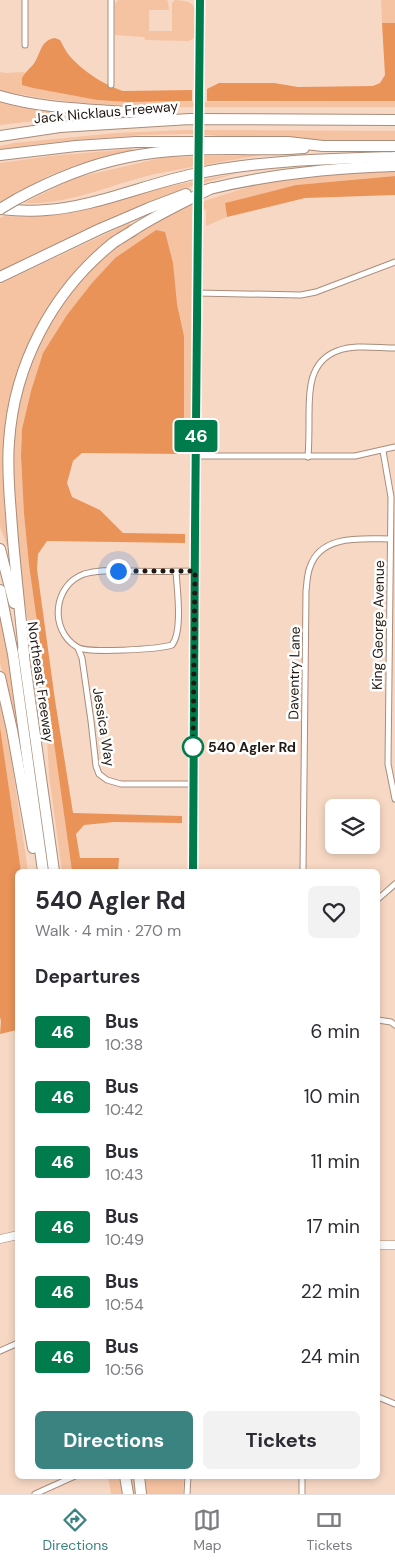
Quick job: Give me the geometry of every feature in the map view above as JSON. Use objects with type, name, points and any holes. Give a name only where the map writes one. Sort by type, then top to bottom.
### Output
[{"type":"highway","points":[[0,96],[16,101],[81,109],[139,112],[190,119]]},
{"type":"highway","name":"Jack Nicklaus Freeway","points":[[0,136],[60,127],[190,119],[395,120]]},
{"type":"highway","points":[[0,155],[76,146],[136,142],[288,142],[323,146]]},
{"type":"highway","points":[[0,209],[17,198],[71,173],[129,157],[166,152],[288,149],[323,146],[395,146]]},
{"type":"highway","points":[[0,209],[31,211],[64,208],[192,174],[251,164],[315,159],[395,158]]},
{"type":"highway","points":[[0,277],[149,208],[182,196],[247,180],[317,170],[395,166]]},
{"type":"highway","points":[[24,654],[13,543],[8,465],[9,442],[16,396],[30,352],[55,305],[92,261],[114,242],[163,212],[212,188]]},
{"type":"highway","name":"Northeast Freeway","points":[[0,549],[10,584],[24,654],[54,869]]},
{"type":"highway","points":[[0,590],[13,654],[42,869]]},
{"type":"highway","points":[[0,677],[12,730],[37,869]]},
{"type":"highway","points":[[126,1479],[128,1494]]},
{"type":"highway","points":[[139,1479],[141,1494]]},
{"type":"main road","points":[[194,869],[193,784],[200,0]]},
{"type":"main road","points":[[0,1239],[15,1236]]},
{"type":"main road","points":[[380,1245],[395,1245]]},
{"type":"street","points":[[25,0],[25,45]]},
{"type":"street","points":[[111,0],[111,86]]},
{"type":"street","points":[[197,293],[301,295],[316,292],[395,262]]},
{"type":"street","points":[[308,457],[309,390],[313,374],[322,360],[336,351],[352,348],[395,348]]},
{"type":"street","points":[[196,456],[356,456],[395,448]]},
{"type":"street","name":"King George Avenue","points":[[383,451],[391,496],[388,764],[395,799]]},
{"type":"street","name":"Daventry Lane","points":[[302,869],[306,600],[309,567],[317,554],[330,544],[354,539],[390,540]]},
{"type":"street","points":[[176,571],[178,610],[176,633],[172,645],[104,651],[78,648],[63,632],[58,615],[60,597],[72,580],[87,573],[102,571],[176,571],[195,571]]},
{"type":"street","name":"Jessica Way","points":[[78,648],[82,658],[96,766],[99,774],[107,780],[121,784],[193,784]]},
{"type":"street","points":[[380,897],[395,884]]},
{"type":"street","points":[[380,1020],[394,1022]]},
{"type":"street","points":[[0,1351],[15,1344]]},
{"type":"street","points":[[380,1398],[395,1404]]},
{"type":"street","points":[[35,1494],[68,1479]]},
{"type":"street","points":[[187,1494],[188,1479]]},
{"type":"street","points":[[302,1479],[302,1494]]},
{"type":"shaded area","points":[[119,0],[167,0],[169,10],[149,10],[149,31],[172,31],[172,3],[175,0],[189,2],[195,8],[195,35],[193,39],[188,41],[145,40],[144,37],[115,35],[115,5]]},
{"type":"shaded area","points":[[381,0],[395,0],[395,23],[382,23]]},
{"type":"shaded area","points":[[382,23],[395,23],[395,101],[207,101],[207,89],[219,83],[274,83],[298,87],[373,86],[380,83],[385,75]]},
{"type":"shaded area","points":[[50,39],[60,40],[68,54],[79,66],[108,85],[123,91],[192,90],[192,101],[128,102],[97,100],[22,85],[22,78],[35,62],[44,44]]},
{"type":"shaded area","points":[[0,72],[25,72],[22,78],[23,85],[97,100],[128,102],[395,101],[395,107],[168,107],[83,103],[28,96],[0,90]]},
{"type":"shaded area","points":[[0,101],[63,113],[62,118],[0,125]]},
{"type":"shaded area","points":[[185,130],[395,131],[395,141],[309,141],[188,134],[144,135],[65,141],[0,149],[0,146],[14,143],[116,133]]},
{"type":"shaded area","points":[[131,149],[134,151],[74,166],[50,175],[0,202],[0,163],[50,156]]},
{"type":"shaded area","points":[[262,155],[155,174],[58,201],[24,203],[75,178],[165,157]]},
{"type":"shaded area","points":[[395,168],[395,176],[296,185],[225,203],[227,217],[206,226],[206,209],[192,213],[191,454],[184,454],[184,336],[156,230],[115,258],[92,283],[43,353],[31,391],[22,429],[21,456],[24,514],[29,565],[72,869],[62,869],[49,775],[47,736],[22,586],[17,531],[13,459],[14,433],[21,394],[34,355],[45,331],[62,304],[89,272],[112,250],[148,225],[169,214],[191,205],[271,180]]},
{"type":"shaded area","points":[[238,173],[192,186],[132,210],[0,272],[0,218],[4,216],[28,217],[77,212],[154,189]]},
{"type":"shaded area","points":[[395,176],[395,195],[305,198],[227,217],[225,203],[296,185]]},
{"type":"shaded area","points":[[129,223],[131,226],[69,283],[16,383],[10,545],[7,546],[0,526],[0,284]]},
{"type":"shaded area","points":[[156,230],[165,232],[173,263],[177,304],[184,336],[184,454],[82,453],[73,461],[67,483],[72,497],[100,510],[123,533],[185,534],[185,543],[47,541],[38,554],[37,569],[73,813],[182,816],[182,823],[114,822],[84,825],[76,834],[80,858],[119,858],[118,869],[72,869],[29,565],[21,456],[22,429],[43,353],[67,315],[115,258]]},
{"type":"shaded area","points":[[0,608],[20,729],[17,729],[0,663]]},
{"type":"shaded area","points":[[0,701],[9,744],[28,869],[21,869],[0,727]]},
{"type":"shaded area","points":[[0,727],[21,869],[15,869],[15,1030],[0,1034]]},
{"type":"shaded area","points":[[108,1479],[184,1479],[183,1494],[111,1494]]},
{"type":"bus line","name":"46","points":[[193,869],[200,0]]},
{"type":"place","name":"540 Agler Rd","points":[[193,747]]},
{"type":"route","points":[[118,571],[195,571],[193,747]]}]
